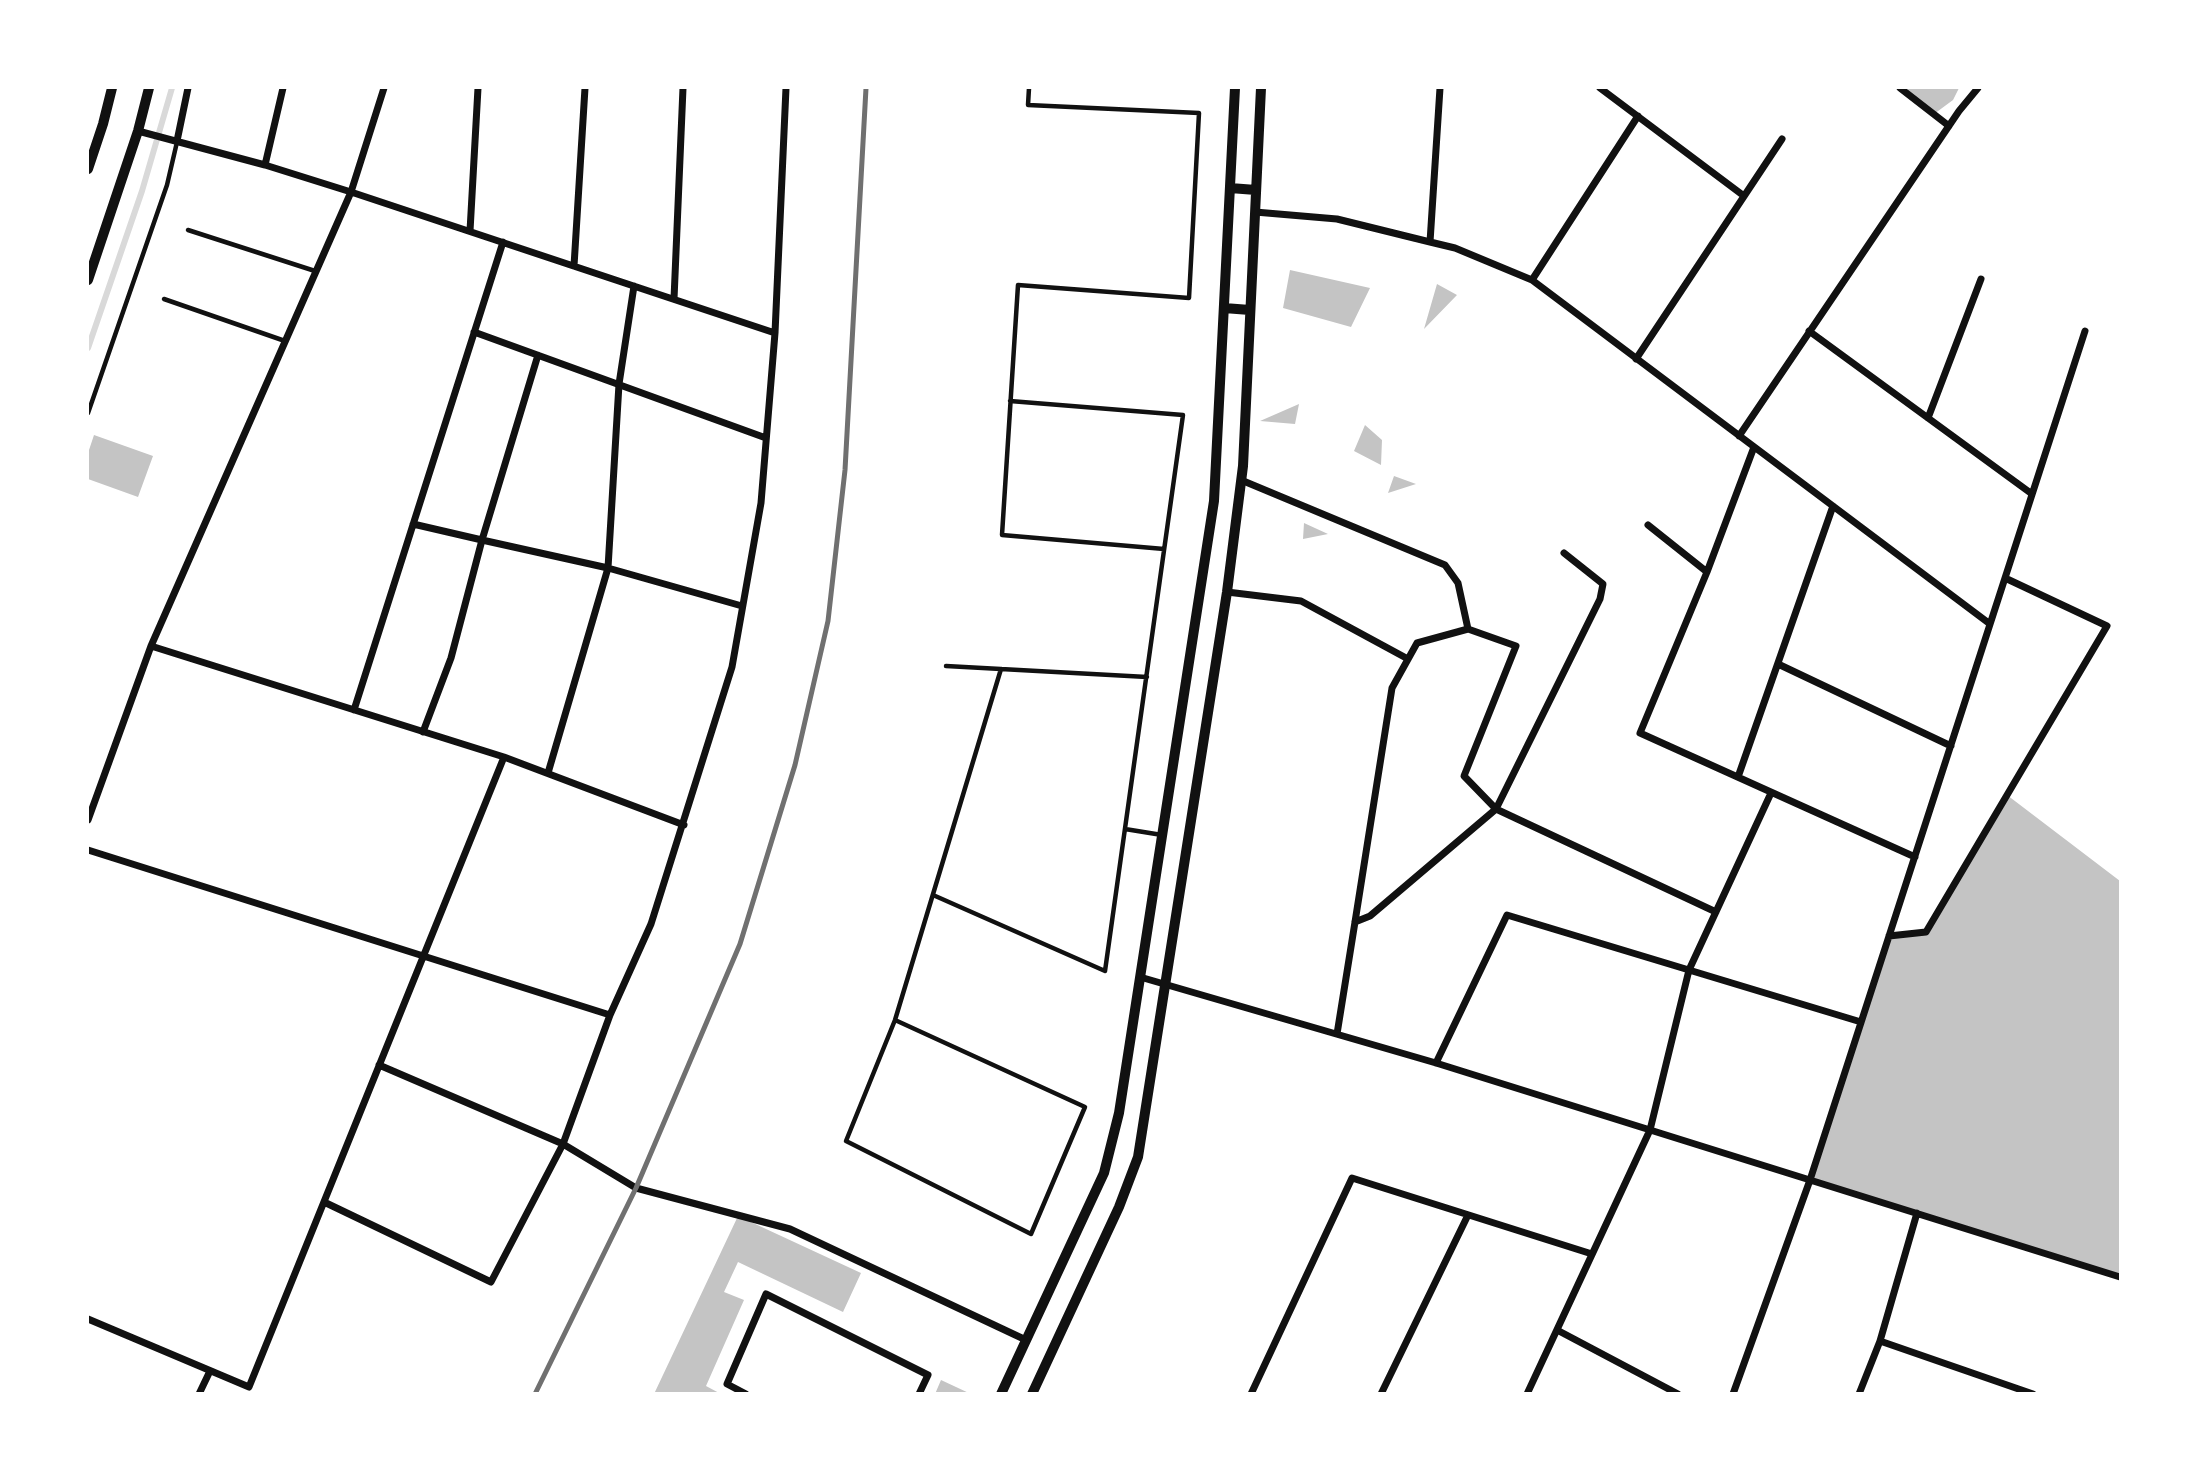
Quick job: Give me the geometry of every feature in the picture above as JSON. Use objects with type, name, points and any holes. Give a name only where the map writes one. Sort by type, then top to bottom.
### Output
[{"type":"street","points":[[88,169],[112,88]]},
{"type":"street","points":[[88,280],[138,131],[149,88]]},
{"type":"street","points":[[177,141],[188,88]]},
{"type":"street","points":[[265,165],[283,88]]},
{"type":"street","points":[[88,820],[151,646],[351,192],[384,88]]},
{"type":"street","points":[[470,231],[478,88]]},
{"type":"street","points":[[574,266],[585,88]]},
{"type":"street","points":[[674,299],[683,88]]},
{"type":"street","points":[[324,1202],[491,1282],[563,1144],[610,1015],[652,924],[732,667],[761,503],[775,333],[786,88]]},
{"type":"street","points":[[1001,1394],[1104,1173],[1119,1113],[1214,501],[1235,88]]},
{"type":"street","points":[[1032,1394],[1119,1207],[1138,1157],[1227,592],[1241,480],[1261,88]]},
{"type":"street","points":[[1430,242],[1440,88]]},
{"type":"street","points":[[1600,88],[1744,197]]},
{"type":"street","points":[[1900,88],[1949,126]]},
{"type":"street","points":[[1738,436],[1949,126],[1978,88]]},
{"type":"street","points":[[1532,281],[1638,116]]},
{"type":"street","points":[[138,131],[265,165],[351,192],[775,333]]},
{"type":"street","points":[[1636,359],[1782,139]]},
{"type":"street","points":[[1230,188],[1256,190]]},
{"type":"street","points":[[1255,212],[1337,219],[1455,248],[1532,281],[1990,624]]},
{"type":"street","points":[[354,710],[503,242]]},
{"type":"street","points":[[1928,418],[1980,279]]},
{"type":"street","points":[[548,773],[608,568],[619,384],[634,286]]},
{"type":"street","points":[[1224,307],[1250,310]]},
{"type":"street","points":[[1809,331],[2032,494]]},
{"type":"street","points":[[1733,1394],[1810,1180],[2085,331]]},
{"type":"street","points":[[474,332],[766,438]]},
{"type":"street","points":[[423,732],[451,658],[482,540],[538,355]]},
{"type":"street","points":[[1754,447],[1707,572],[1640,733],[1915,857]]},
{"type":"street","points":[[1241,480],[1445,565],[1458,583],[1468,629]]},
{"type":"street","points":[[1738,777],[1833,506]]},
{"type":"street","points":[[413,524],[608,568],[742,607]]},
{"type":"street","points":[[1648,524],[1707,572]]},
{"type":"street","points":[[1354,922],[1370,916],[1496,809],[1600,600],[1603,584],[1564,553]]},
{"type":"street","points":[[1889,936],[1926,932],[2107,626],[2005,578]]},
{"type":"street","points":[[1227,592],[1301,601],[1408,659]]},
{"type":"street","points":[[1337,1034],[1392,688],[1417,643],[1468,629],[1516,646],[1464,776],[1496,809],[1716,912]]},
{"type":"street","points":[[151,646],[504,757],[684,825]]},
{"type":"street","points":[[1778,664],[1951,746]]},
{"type":"street","points":[[88,1319],[249,1387],[504,757]]},
{"type":"street","points":[[1527,1394],[1650,1130],[1689,970],[1771,793]]},
{"type":"street","points":[[88,850],[610,1015]]},
{"type":"street","points":[[1436,1063],[1507,915],[1861,1022]]},
{"type":"street","points":[[1140,977],[1436,1063],[2120,1277]]},
{"type":"street","points":[[379,1065],[563,1144],[636,1188],[790,1229],[1026,1340]]},
{"type":"street","points":[[1251,1394],[1352,1178],[1592,1254]]},
{"type":"street","points":[[1859,1394],[1880,1341],[1917,1213]]},
{"type":"street","points":[[1381,1394],[1468,1215]]},
{"type":"street","points":[[746,1394],[727,1384],[766,1294],[928,1376],[919,1394]]},
{"type":"street","points":[[1557,1330],[1678,1394]]},
{"type":"street","points":[[1880,1341],[2033,1394]]},
{"type":"street","points":[[199,1394],[210,1371]]},
{"type":"lane","points":[[1029,88],[1028,105],[1199,113],[1189,298],[1018,285],[1002,535],[1164,549]]},
{"type":"lane","points":[[88,413],[167,185],[177,141]]},
{"type":"lane","points":[[188,230],[315,271]]},
{"type":"lane","points":[[164,299],[285,341]]},
{"type":"lane","points":[[933,895],[1105,971],[1183,415],[1010,401]]},
{"type":"lane","points":[[946,666],[1147,677]]},
{"type":"lane","points":[[895,1020],[1084,1107],[1031,1234],[846,1141],[895,1020],[1001,669]]},
{"type":"lane","points":[[1125,829],[1163,835]]},
{"type":"building","points":[[1909,88],[1959,88],[1953,100],[1934,114],[1906,92]]},
{"type":"building","points":[[1290,270],[1370,288],[1351,327],[1283,308]]},
{"type":"building","points":[[1437,284],[1457,295],[1424,329]]},
{"type":"building","points":[[1299,404],[1295,424],[1260,421]]},
{"type":"building","points":[[1365,425],[1382,440],[1381,465],[1354,451]]},
{"type":"building","points":[[94,435],[153,456],[138,497],[88,479],[88,453]]},
{"type":"building","points":[[1394,476],[1416,484],[1388,493]]},
{"type":"building","points":[[1304,523],[1328,534],[1303,539]]},
{"type":"building","points":[[2007,795],[2120,881],[2120,1277],[1810,1180],[1889,936],[1926,932]]},
{"type":"building","points":[[738,1216],[861,1273],[843,1312],[738,1262],[724,1292],[744,1300],[706,1386],[721,1394],[654,1394]]},
{"type":"building","points":[[941,1380],[971,1394],[935,1394]]},
{"type":"waterway","points":[[88,348],[142,191],[172,88]]},
{"type":"railway","points":[[535,1394],[636,1188],[740,944],[795,765],[828,621],[845,470],[866,88]]}]
